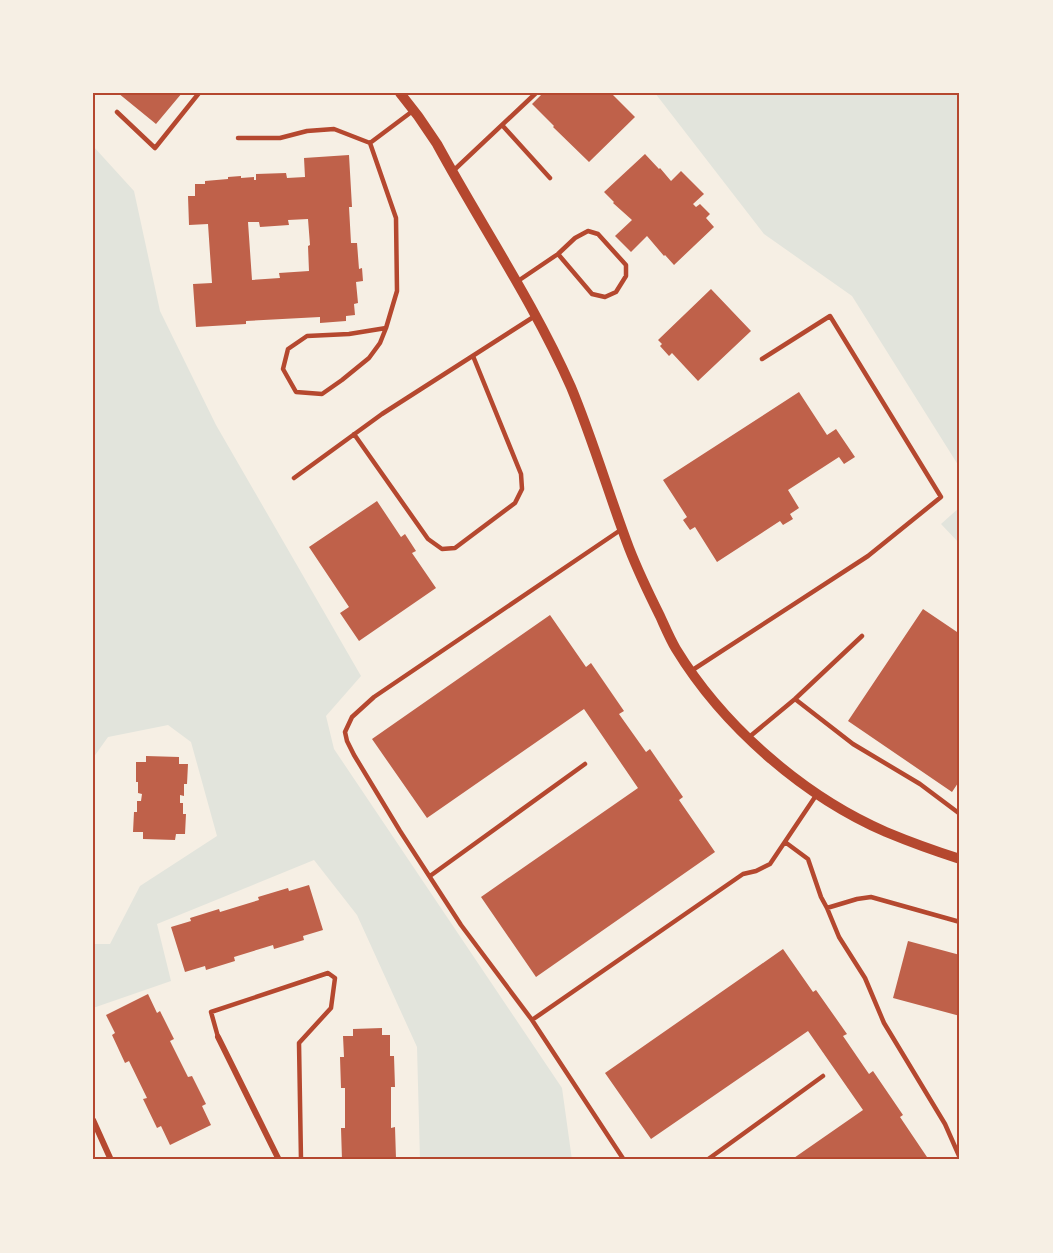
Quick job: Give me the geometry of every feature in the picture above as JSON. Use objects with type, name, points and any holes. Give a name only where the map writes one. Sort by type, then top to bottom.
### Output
[{"type":"street","points":[[400,93],[437,144],[535,316],[584,418],[622,529],[648,592],[675,647],[691,671],[713,700],[748,738],[783,768],[818,793],[845,811],[884,831],[960,859]]},
{"type":"street","points":[[218,1037],[279,1160]]},
{"type":"street","points":[[93,1120],[111,1160]]},
{"type":"lane","points":[[117,112],[155,148],[199,93]]},
{"type":"lane","points":[[452,172],[536,93]]},
{"type":"lane","points":[[370,143],[414,110]]},
{"type":"lane","points":[[502,125],[550,178]]},
{"type":"lane","points":[[238,138],[280,138],[307,131],[334,129],[370,143],[396,218],[398,291],[386,327],[380,343],[369,358],[322,394],[296,392],[283,369],[288,349],[307,336],[349,334],[386,327]]},
{"type":"lane","points":[[516,283],[558,254],[575,238],[588,231],[598,234],[626,265],[626,276],[616,292],[605,297],[591,294],[558,254]]},
{"type":"lane","points":[[294,478],[382,414],[535,316]]},
{"type":"lane","points":[[691,671],[868,556],[941,497],[830,316],[762,359]]},
{"type":"lane","points":[[354,434],[428,539],[442,549],[454,548],[515,503],[522,489],[521,474],[472,356]]},
{"type":"lane","points":[[622,529],[374,697],[352,717],[345,732],[354,755],[461,925],[532,1020],[624,1160]]},
{"type":"lane","points":[[748,738],[795,699],[862,636]]},
{"type":"lane","points":[[795,699],[853,744],[920,784],[960,814]]},
{"type":"lane","points":[[430,876],[585,764]]},
{"type":"lane","points":[[532,1020],[743,874],[770,864],[818,793]]},
{"type":"lane","points":[[785,842],[808,858],[821,897],[839,937],[865,978],[884,1023],[945,1124],[960,1158]]},
{"type":"lane","points":[[827,908],[871,897],[960,922]]},
{"type":"lane","points":[[218,1037],[211,1012],[327,973],[334,978],[331,1008],[299,1043],[301,1160]]},
{"type":"lane","points":[[707,1160],[823,1076]]},
{"type":"shaded area","points":[[655,93],[960,93],[960,468],[852,296],[764,234]]},
{"type":"shaded area","points":[[93,146],[134,191],[160,311],[216,425],[361,676],[326,716],[334,749],[562,1088],[572,1160],[420,1160],[417,1047],[357,915],[314,860],[157,924],[171,981],[93,1008],[93,944],[110,944],[140,886],[217,836],[191,742],[168,725],[108,737],[93,758]]},
{"type":"shaded area","points":[[960,507],[960,544],[941,524]]},
{"type":"building","points":[[118,93],[182,93],[156,124]]},
{"type":"building","points":[[543,93],[611,93],[635,117],[589,162],[532,104]]},
{"type":"building","points":[[645,154],[671,181],[681,171],[704,194],[693,204],[696,207],[700,204],[710,214],[706,218],[714,227],[674,265],[647,236],[631,252],[615,236],[632,220],[604,192]]},
{"type":"building","points":[[349,155],[352,207],[349,207],[351,243],[357,243],[359,269],[362,268],[363,281],[356,282],[358,303],[354,304],[355,315],[346,316],[346,321],[320,323],[320,317],[246,321],[246,324],[196,327],[193,284],[212,283],[208,224],[189,225],[188,196],[195,196],[195,184],[241,176],[241,178],[254,177],[256,180],[256,174],[286,173],[287,178],[305,177],[304,158]],"holes":[[[308,219],[310,245],[308,246],[309,271],[279,273],[280,278],[252,280],[248,222],[259,222],[260,227],[289,225],[288,220]]]},
{"type":"building","points":[[711,289],[751,331],[698,381],[672,353],[669,356],[658,340]]},
{"type":"building","points":[[799,392],[827,435],[836,429],[855,457],[844,464],[839,457],[788,490],[799,508],[790,514],[793,519],[783,525],[780,521],[717,562],[695,527],[690,530],[683,520],[687,517],[663,480]]},
{"type":"building","points":[[377,501],[401,537],[405,534],[416,551],[412,553],[436,588],[359,641],[340,613],[349,607],[309,547]]},
{"type":"building","points":[[923,609],[960,634],[960,780],[952,792],[848,721]]},
{"type":"building","points":[[550,615],[586,667],[591,663],[624,711],[619,714],[646,752],[650,749],[683,797],[679,800],[715,852],[536,977],[481,897],[638,788],[584,709],[427,818],[372,739]]},
{"type":"building","points":[[146,756],[179,757],[179,764],[188,764],[184,796],[180,795],[183,814],[186,814],[185,834],[176,834],[175,840],[143,839],[143,832],[133,832],[134,812],[137,812],[137,801],[141,801],[142,794],[138,793],[136,762],[146,762]]},
{"type":"building","points":[[309,885],[323,930],[303,936],[304,940],[274,949],[273,945],[234,957],[235,961],[206,970],[205,966],[185,972],[171,927],[219,909],[220,912],[259,900],[258,897],[288,888],[289,891]]},
{"type":"building","points":[[908,941],[960,955],[960,1016],[893,998]]},
{"type":"building","points":[[783,949],[813,992],[816,990],[847,1034],[843,1036],[869,1074],[873,1071],[903,1115],[900,1117],[929,1160],[791,1160],[863,1110],[808,1031],[651,1139],[605,1073]]},
{"type":"building","points":[[148,994],[157,1013],[160,1011],[174,1039],[170,1041],[188,1077],[192,1076],[206,1104],[202,1106],[211,1125],[170,1145],[161,1126],[157,1128],[143,1099],[147,1098],[129,1061],[125,1063],[106,1015]]},
{"type":"building","points":[[382,1028],[382,1035],[390,1035],[390,1056],[394,1056],[395,1087],[391,1087],[391,1128],[395,1127],[396,1159],[342,1160],[341,1128],[345,1128],[345,1088],[341,1088],[340,1057],[344,1057],[343,1036],[353,1036],[353,1029]]}]
